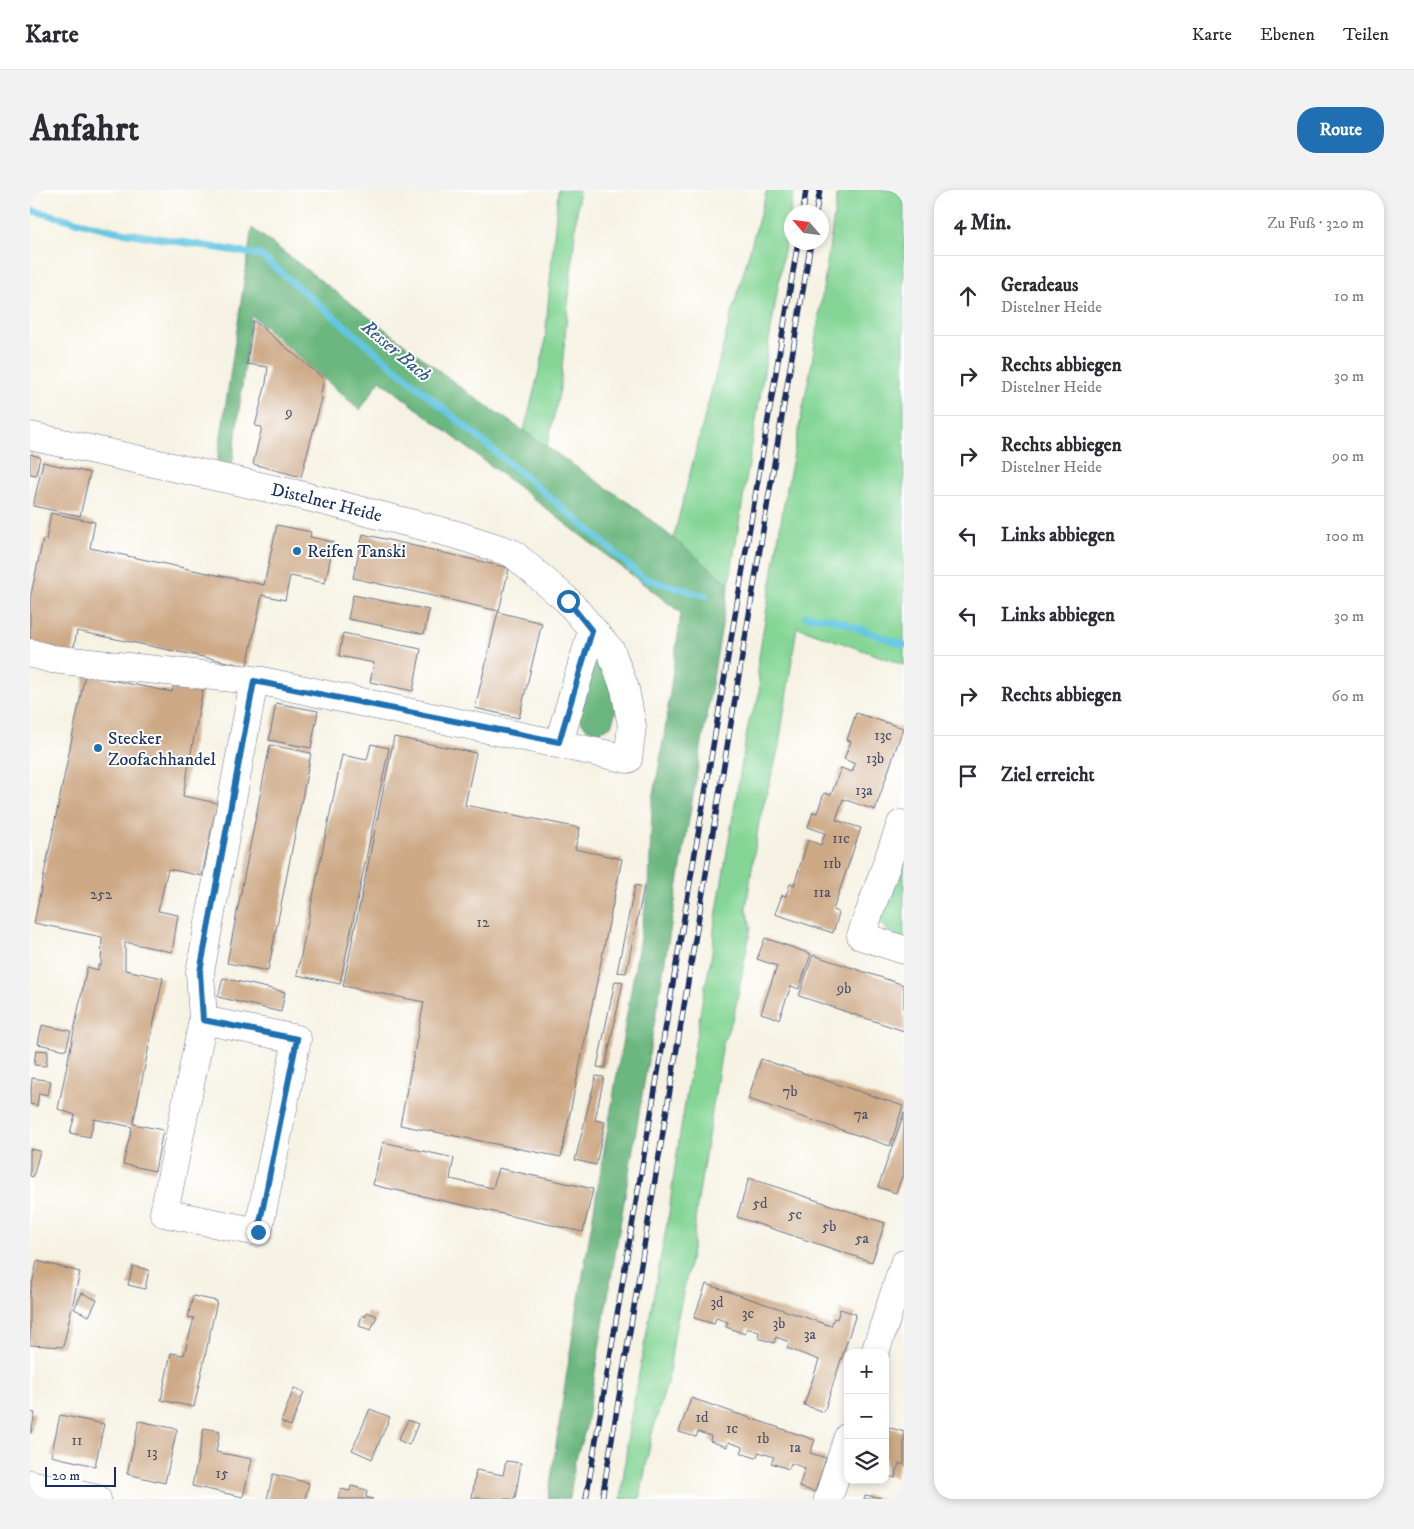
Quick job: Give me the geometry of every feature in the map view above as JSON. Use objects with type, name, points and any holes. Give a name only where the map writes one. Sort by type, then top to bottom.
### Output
[{"type":"street","name":"Distelner Heide","points":[[30,436],[300,494],[457,535],[512,553],[568,601],[592,631],[612,651],[625,689],[632,726],[628,759],[559,742],[258,681],[41,656]]},
{"type":"street","points":[[559,742],[592,631]]},
{"type":"street","points":[[203,1020],[297,1039],[258,1232],[164,1213],[203,1020],[200,972],[258,681]]},
{"type":"street","points":[[904,825],[901,824],[861,936],[904,950]]},
{"type":"street","points":[[876,1349],[904,1264]]},
{"type":"street","points":[[828,1499],[847,1439]]},
{"type":"street","points":[[30,1484],[97,1499]]},
{"type":"green space","points":[[558,190],[579,190],[560,389],[547,447],[524,431],[544,351]]},
{"type":"green space","points":[[767,190],[794,190],[792,205],[784,205],[784,250],[729,584],[673,539],[729,323]]},
{"type":"green space","points":[[838,190],[904,190],[904,665],[797,627],[778,751],[759,822],[746,908],[751,927],[734,1015],[723,1043],[696,1212],[693,1246],[674,1336],[668,1380],[652,1433],[640,1499],[621,1499],[629,1427],[669,1213],[684,1110],[711,959],[714,929],[749,720],[759,695],[757,669],[784,503],[812,362]]},
{"type":"green space","points":[[252,228],[471,395],[636,508],[729,584],[585,1431],[574,1464],[570,1499],[548,1499],[569,1358],[649,884],[652,806],[681,613],[380,380],[360,410],[251,315],[232,467],[217,463]]},
{"type":"green space","points":[[596,655],[602,660],[617,708],[611,726],[599,732],[586,728],[579,718]]},
{"type":"green space","points":[[904,843],[904,938],[893,935],[877,920]]},
{"type":"building","points":[[253,320],[324,379],[320,397],[322,398],[301,477],[253,464],[262,427],[255,426],[268,367],[247,364]]},
{"type":"building","points":[[30,454],[40,457],[36,475],[30,474]]},
{"type":"building","points":[[43,462],[90,473],[80,516],[33,506]]},
{"type":"building","points":[[51,513],[95,522],[90,548],[264,585],[277,525],[311,532],[310,537],[334,542],[325,583],[290,576],[285,600],[262,595],[247,666],[77,631],[72,656],[30,641],[30,599],[43,539],[46,540]]},
{"type":"building","points":[[363,534],[509,568],[499,611],[353,578]]},
{"type":"building","points":[[353,595],[429,610],[424,634],[348,619]]},
{"type":"building","points":[[498,612],[542,623],[519,718],[475,708]]},
{"type":"building","points":[[343,633],[421,649],[413,691],[370,682],[374,663],[339,656]]},
{"type":"building","points":[[85,675],[172,692],[174,683],[203,689],[183,796],[217,803],[202,876],[168,869],[158,911],[178,915],[172,952],[125,942],[125,970],[163,978],[133,1124],[163,1130],[155,1171],[123,1164],[132,1127],[94,1119],[90,1137],[70,1133],[75,1115],[58,1109],[87,967],[98,970],[98,965],[101,966],[102,937],[34,923]]},
{"type":"building","points":[[276,703],[318,711],[311,748],[269,740]]},
{"type":"building","points":[[856,713],[903,728],[875,810],[843,799],[836,820],[861,828],[833,910],[839,913],[833,933],[775,914],[782,895],[786,896],[790,884],[794,885],[808,840],[821,845],[825,833],[808,827],[813,812],[817,813],[824,793],[831,795],[841,768],[852,772],[855,764],[844,759],[851,741],[847,740]]},
{"type":"building","points":[[394,737],[476,753],[465,805],[580,828],[575,849],[622,859],[561,1157],[400,1125],[424,1002],[343,986]]},
{"type":"building","points":[[371,744],[389,748],[340,984],[297,975],[342,755],[367,760]]},
{"type":"building","points":[[270,745],[311,753],[268,971],[227,963]]},
{"type":"building","points":[[635,885],[644,887],[626,973],[617,972]]},
{"type":"building","points":[[765,938],[811,954],[799,989],[791,986],[779,1019],[761,1013],[777,966],[757,959]]},
{"type":"building","points":[[813,955],[904,985],[904,1031],[799,996]]},
{"type":"building","points":[[223,978],[285,992],[281,1012],[218,997]]},
{"type":"building","points":[[615,981],[623,982],[605,1068],[597,1067]]},
{"type":"building","points":[[42,1025],[71,1031],[66,1050],[38,1044]]},
{"type":"building","points":[[36,1050],[48,1051],[46,1066],[34,1065]]},
{"type":"building","points":[[761,1059],[903,1106],[890,1146],[748,1099]]},
{"type":"building","points":[[596,1076],[604,1077],[595,1120],[605,1122],[596,1165],[575,1160]]},
{"type":"building","points":[[32,1078],[51,1081],[48,1095],[39,1093],[37,1106],[30,1104]]},
{"type":"building","points":[[904,1113],[904,1171],[896,1193],[878,1187]]},
{"type":"building","points":[[383,1142],[454,1158],[450,1179],[493,1188],[498,1168],[593,1189],[583,1232],[373,1185]]},
{"type":"building","points":[[30,1149],[40,1151],[33,1177],[30,1176]]},
{"type":"building","points":[[749,1178],[885,1223],[872,1262],[737,1217]]},
{"type":"building","points":[[37,1261],[80,1272],[63,1347],[30,1345],[30,1294]]},
{"type":"building","points":[[133,1266],[149,1270],[145,1289],[128,1285]]},
{"type":"building","points":[[706,1284],[831,1326],[834,1318],[837,1319],[840,1309],[856,1314],[824,1412],[804,1405],[819,1360],[787,1348],[789,1342],[776,1337],[774,1343],[758,1338],[759,1332],[747,1328],[745,1334],[726,1327],[728,1322],[716,1318],[714,1324],[694,1318]]},
{"type":"building","points":[[82,1293],[97,1300],[89,1316],[74,1309]]},
{"type":"building","points":[[193,1296],[217,1301],[194,1407],[161,1400],[171,1353],[184,1355],[194,1318],[188,1317]]},
{"type":"building","points":[[367,1312],[377,1316],[371,1330],[359,1326],[362,1315],[365,1317]]},
{"type":"building","points":[[294,1388],[304,1392],[291,1426],[281,1422]]},
{"type":"building","points":[[691,1398],[815,1440],[810,1453],[826,1458],[815,1492],[799,1487],[805,1468],[791,1463],[789,1469],[771,1463],[774,1457],[759,1452],[756,1458],[741,1453],[743,1447],[728,1442],[727,1447],[710,1441],[711,1436],[698,1432],[696,1437],[679,1432]]},
{"type":"building","points":[[370,1409],[390,1417],[372,1459],[352,1450]]},
{"type":"building","points":[[30,1412],[35,1413],[31,1433],[30,1433]]},
{"type":"building","points":[[60,1415],[104,1424],[95,1466],[51,1456]]},
{"type":"building","points":[[408,1420],[418,1424],[409,1445],[398,1440]]},
{"type":"building","points":[[139,1421],[177,1429],[165,1483],[127,1474]]},
{"type":"building","points":[[889,1427],[904,1432],[904,1461],[903,1465],[899,1463],[895,1478],[889,1476]]},
{"type":"building","points":[[204,1428],[220,1431],[216,1452],[252,1459],[243,1497],[192,1486]]},
{"type":"building","points":[[506,1461],[521,1463],[515,1499],[472,1498],[476,1470],[503,1475]]},
{"type":"building","points":[[273,1474],[309,1483],[305,1499],[267,1499]]},
{"type":"building","points":[[351,1486],[367,1490],[366,1497],[373,1499],[338,1499],[340,1489],[350,1491]]},
{"type":"building","points":[[865,1495],[881,1498],[881,1499],[864,1499]]},
{"type":"waterway","name":"Resser Bach","points":[[30,210],[115,231],[260,255],[596,536],[643,578],[706,596]]},
{"type":"waterway","name":"Resser Bach","points":[[806,616],[833,619],[904,645]]},
{"type":"railway","points":[[804,205],[806,190]]},
{"type":"railway","points":[[817,205],[820,190]]},
{"type":"railway","points":[[586,1499],[797,250]]},
{"type":"railway","points":[[602,1499],[810,250]]},
{"type":"place","name":"Reifen Tanski","points":[[297,551]]},
{"type":"place","name":"Stecker Zoofachhandel","points":[[98,748]]},
{"type":"route","points":[[258,1232],[297,1039],[203,1020],[200,972],[254,681],[262,681],[559,742],[578,672],[592,631],[568,601]]}]
